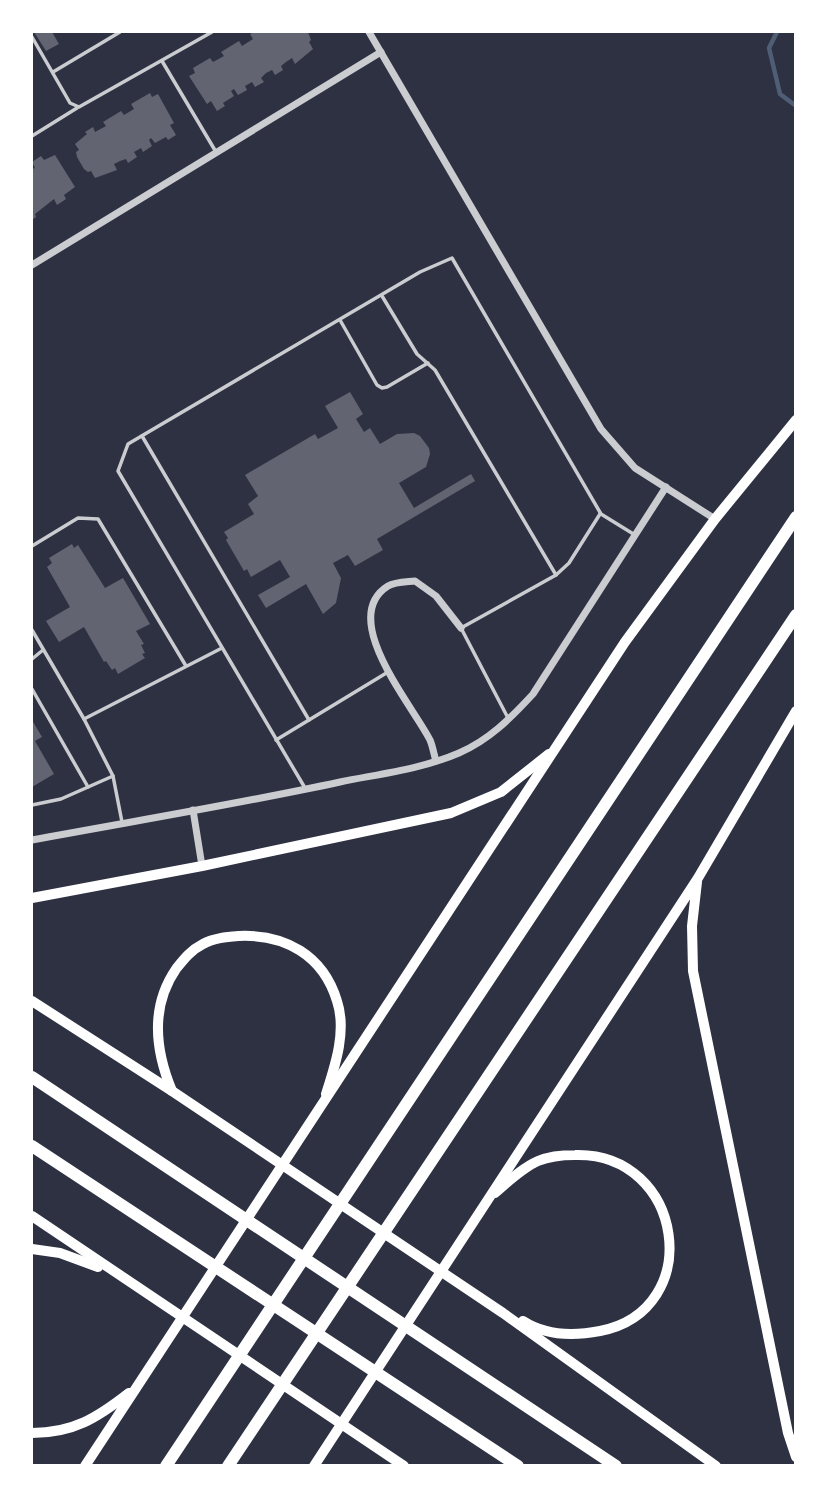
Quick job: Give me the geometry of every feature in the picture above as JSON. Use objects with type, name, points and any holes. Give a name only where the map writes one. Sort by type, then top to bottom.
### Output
[{"type":"highway","points":[[166,1465],[796,517]]},
{"type":"highway","points":[[228,1465],[796,615]]},
{"type":"highway","points":[[32,1077],[616,1465]]},
{"type":"highway","points":[[32,1146],[518,1465]]},
{"type":"main road","points":[[85,1465],[625,642],[715,519],[796,420]]},
{"type":"main road","points":[[314,1465],[698,878],[796,711]]},
{"type":"main road","points":[[32,898],[202,866],[451,813],[501,792],[558,747]]},
{"type":"main road","points":[[698,878],[692,926],[693,971],[788,1433],[796,1457]]},
{"type":"main road","points":[[172,1091],[161,1062],[157,1025],[161,1000],[171,977],[184,959],[205,943],[230,937],[266,936],[291,945],[313,960],[328,979],[338,1002],[338,1053],[322,1107]]},
{"type":"main road","points":[[32,1001],[172,1091],[503,1313],[716,1465]]},
{"type":"main road","points":[[489,1199],[538,1161],[560,1155],[603,1156],[617,1162],[643,1181],[662,1206],[668,1226],[669,1255],[662,1287],[647,1307],[630,1320],[607,1330],[568,1335],[541,1330],[503,1313]]},
{"type":"main road","points":[[32,1216],[404,1465]]},
{"type":"main road","points":[[32,1250],[60,1253],[114,1273]]},
{"type":"main road","points":[[32,1433],[69,1429],[94,1419],[135,1389]]},
{"type":"street","points":[[369,32],[601,429],[635,468],[715,519]]},
{"type":"street","points":[[32,265],[381,52]]},
{"type":"street","points":[[32,840],[306,789],[436,761],[482,741],[509,720],[533,694],[666,487]]},
{"type":"street","points":[[436,761],[430,741],[377,649],[370,622],[374,600],[389,585],[415,581],[436,596],[461,628]]},
{"type":"street","points":[[192,810],[202,866]]},
{"type":"lane","points":[[52,72],[120,32]]},
{"type":"lane","points":[[32,136],[212,32]]},
{"type":"lane","points":[[32,37],[70,103],[79,107]]},
{"type":"lane","points":[[162,61],[216,152]]},
{"type":"lane","points":[[306,789],[118,471],[128,444],[420,272],[452,258],[601,514],[635,535]]},
{"type":"lane","points":[[382,296],[417,354],[428,363],[464,417],[556,575]]},
{"type":"lane","points":[[340,320],[377,384],[382,387],[387,387],[428,363]]},
{"type":"lane","points":[[142,436],[309,720]]},
{"type":"lane","points":[[509,720],[461,628],[556,575],[569,563],[601,514]]},
{"type":"lane","points":[[32,546],[78,518],[99,519],[186,667]]},
{"type":"lane","points":[[32,630],[84,719],[113,776],[122,823]]},
{"type":"lane","points":[[84,719],[222,648]]},
{"type":"lane","points":[[32,659],[43,650]]},
{"type":"lane","points":[[276,740],[389,671]]},
{"type":"lane","points":[[32,689],[89,787]]},
{"type":"lane","points":[[32,805],[61,799],[113,776]]},
{"type":"building","points":[[34,32],[52,32],[59,44],[46,51]]},
{"type":"building","points":[[308,32],[313,49],[295,64],[292,58],[286,62],[281,66],[283,70],[275,75],[272,70],[266,73],[261,78],[264,82],[255,87],[252,82],[245,86],[247,90],[238,95],[234,89],[231,91],[234,96],[217,111],[211,101],[207,104],[189,76],[195,73],[193,68],[210,58],[213,62],[224,56],[221,52],[239,41],[242,46],[253,39],[250,34]]},
{"type":"building","points":[[150,93],[152,97],[158,94],[174,123],[170,125],[176,135],[155,143],[151,138],[149,140],[152,146],[143,152],[141,148],[134,152],[137,157],[128,163],[126,159],[114,164],[117,170],[95,178],[91,171],[84,169],[77,157],[76,152],[79,150],[75,144],[87,134],[85,132],[93,127],[95,132],[106,126],[103,122],[121,111],[124,115],[134,109],[131,104]]},
{"type":"building","points":[[55,155],[75,187],[64,195],[66,199],[57,205],[54,199],[35,214],[36,217],[32,220],[32,169],[35,168],[32,162],[41,156],[44,160]]},
{"type":"building","points":[[350,392],[363,414],[356,419],[364,432],[370,428],[380,444],[397,434],[414,433],[420,436],[429,448],[426,467],[399,483],[414,508],[471,474],[475,481],[377,539],[383,550],[355,566],[348,555],[333,563],[341,578],[336,603],[323,614],[306,584],[266,608],[258,595],[290,577],[280,560],[251,577],[247,569],[244,571],[224,532],[254,514],[248,504],[258,496],[245,475],[315,434],[318,439],[338,428],[325,406]]},
{"type":"building","points":[[72,544],[74,548],[78,545],[105,588],[123,578],[150,624],[136,631],[144,644],[141,645],[145,658],[118,674],[115,668],[112,670],[106,661],[104,662],[84,627],[59,642],[46,621],[70,607],[47,567],[52,563],[49,558]]},
{"type":"building","points":[[32,720],[42,737],[35,741],[54,774],[32,787]]},
{"type":"waterway","points":[[777,32],[769,48],[780,94],[796,106]]}]
